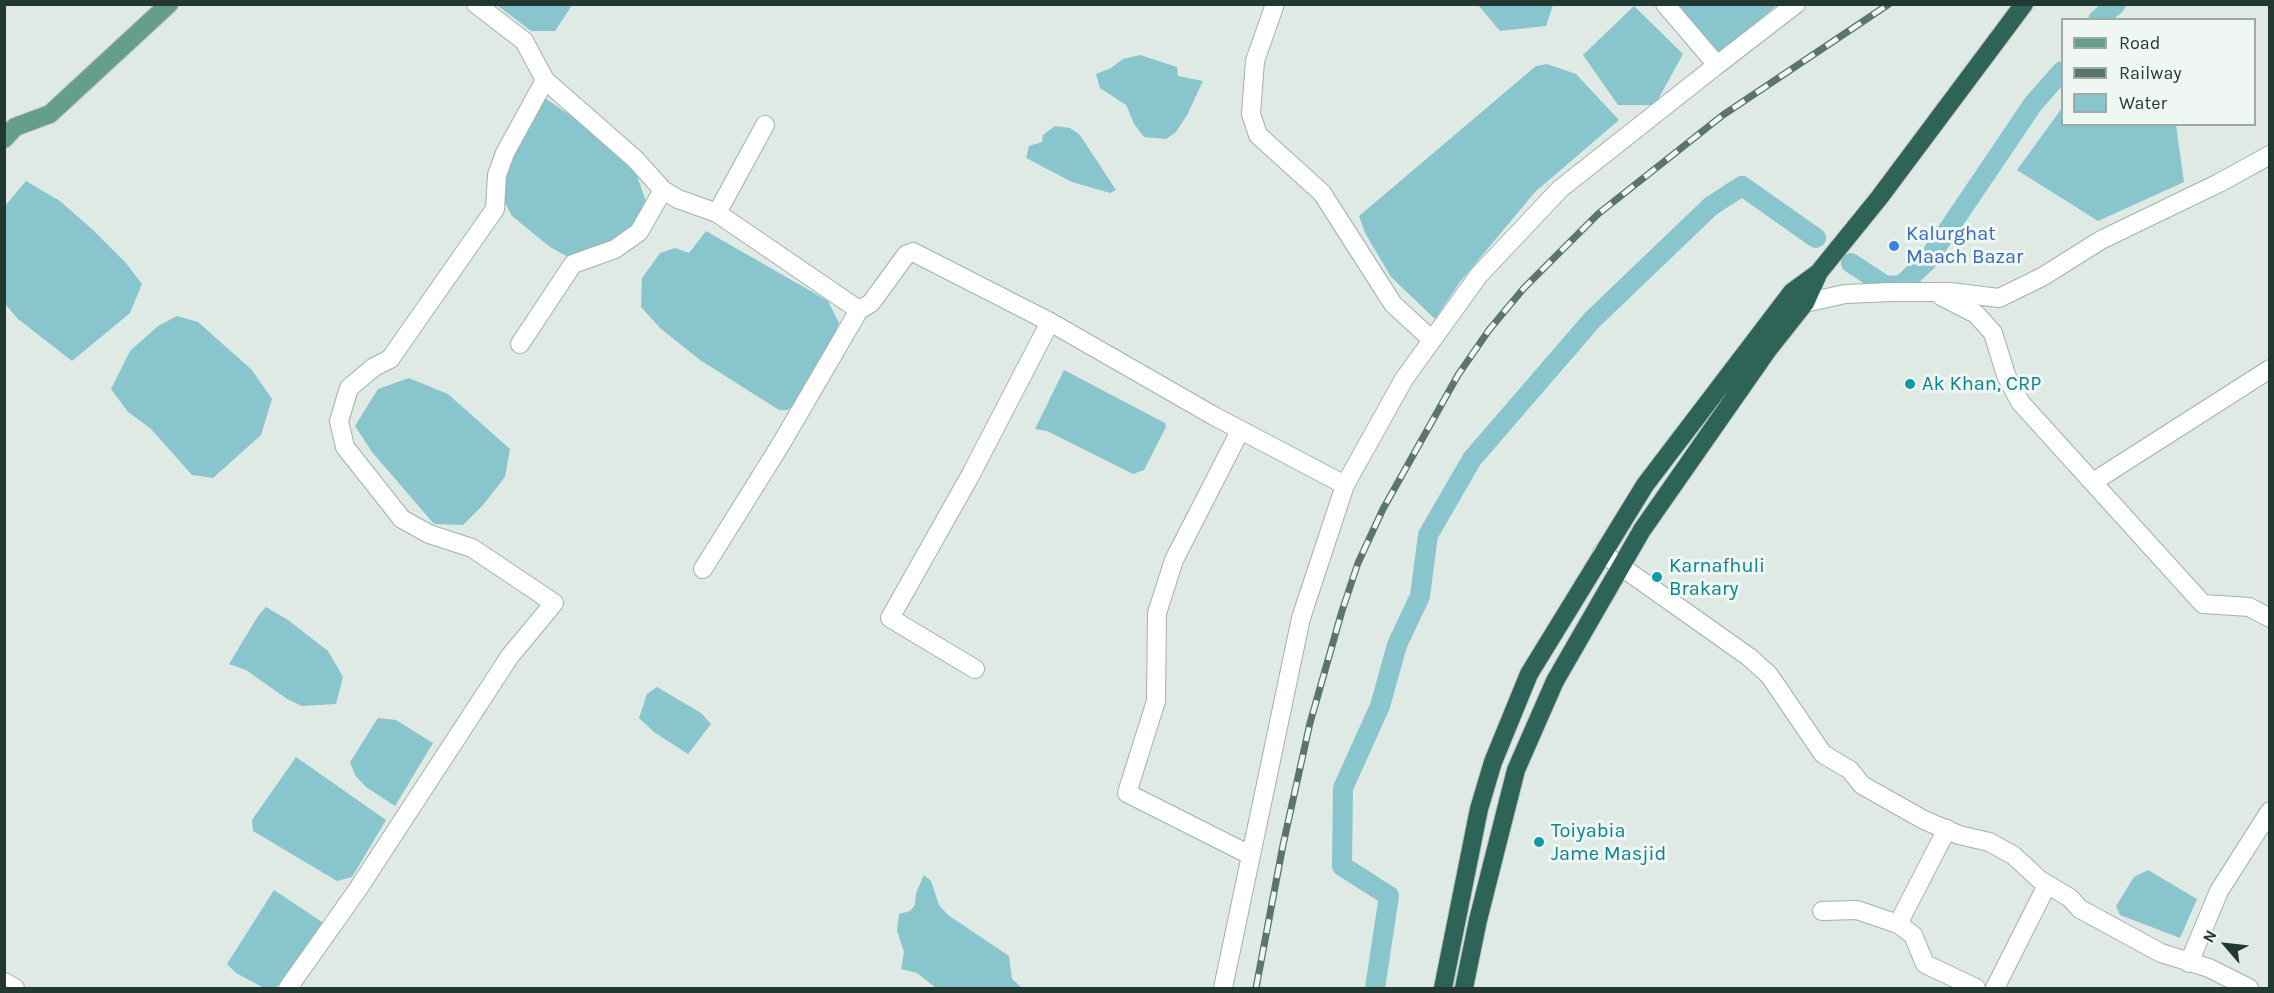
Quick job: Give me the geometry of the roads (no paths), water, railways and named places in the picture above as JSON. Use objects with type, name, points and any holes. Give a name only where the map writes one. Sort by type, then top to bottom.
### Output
[{"type":"highway","points":[[1443,988],[1469,851],[1493,762],[1529,674],[1645,485],[1879,198],[2024,4]]},
{"type":"highway","points":[[1464,988],[1478,920],[1516,770],[1555,681],[1642,530],[1767,351],[1799,298]]},
{"type":"main road","points":[[4,139],[15,127],[50,114],[169,4]]},
{"type":"street","points":[[476,4],[524,41],[545,80],[635,159],[663,190],[678,199],[717,213],[859,310]]},
{"type":"street","points":[[1275,4],[1255,61],[1251,114],[1258,135],[1322,193],[1393,304],[1432,340]]},
{"type":"street","points":[[1665,4],[1717,64]]},
{"type":"street","points":[[1222,988],[1301,618],[1345,485],[1404,379],[1479,275],[1560,189],[1796,4]]},
{"type":"street","points":[[288,988],[358,889],[510,656],[554,603],[472,548],[429,534],[402,519],[345,447],[339,421],[349,388],[374,367],[390,359],[495,209],[497,175],[505,153],[545,80]]},
{"type":"street","points":[[717,213],[765,125]]},
{"type":"street","points":[[1799,298],[1845,294],[1936,294],[1999,298],[2042,277],[2102,240],[2219,183],[2270,155]]},
{"type":"street","points":[[520,344],[573,264],[615,249],[639,232],[663,190]]},
{"type":"street","points":[[703,569],[781,444],[859,310],[872,303],[906,255],[913,252],[1050,322],[1240,431],[1345,485]]},
{"type":"street","points":[[1936,294],[1976,314],[1993,333],[2006,375],[2020,402],[2203,604],[2249,608],[2270,618]]},
{"type":"street","points":[[975,669],[890,618],[970,476],[1050,322]]},
{"type":"street","points":[[2093,482],[2270,369]]},
{"type":"street","points":[[1240,431],[1174,560],[1157,613],[1156,701],[1127,793],[1250,855]]},
{"type":"street","points":[[1602,553],[1749,657],[1769,675],[1823,754],[1850,770],[1862,785],[1947,829],[1989,842],[2013,855],[2047,885],[2070,898],[2080,909],[2161,953],[2209,968],[2249,988]]},
{"type":"street","points":[[2189,963],[2219,891],[2270,811]]},
{"type":"street","points":[[1898,924],[1947,829]]},
{"type":"street","points":[[1995,988],[2047,885]]},
{"type":"street","points":[[1822,911],[1857,910],[1898,924],[1913,934],[1925,964],[1976,988]]},
{"type":"street","points":[[4,982],[15,988]]},
{"type":"water","points":[[497,5],[572,5],[555,31],[531,31]]},
{"type":"water","points":[[1478,5],[1553,5],[1546,26],[1500,31]]},
{"type":"water","points":[[1677,5],[1777,5],[1720,53]]},
{"type":"water","points":[[1634,6],[1683,54],[1655,105],[1618,105],[1583,55]]},
{"type":"water","points":[[1140,55],[1177,67],[1178,76],[1203,81],[1187,115],[1176,132],[1166,139],[1144,137],[1134,124],[1126,105],[1100,88],[1096,74],[1111,68],[1123,59]]},
{"type":"water","points":[[1547,64],[1576,74],[1619,120],[1535,192],[1460,282],[1435,319],[1391,277],[1365,233],[1359,216],[1536,66]]},
{"type":"water","points":[[539,99],[546,99],[573,117],[636,173],[648,207],[636,227],[597,253],[570,258],[550,247],[512,216],[504,201],[502,180]]},
{"type":"water","points":[[2061,109],[2061,126],[2176,126],[2184,182],[2098,221],[2017,170]]},
{"type":"water","points":[[1055,126],[1070,128],[1080,135],[1116,190],[1110,193],[1072,182],[1026,158],[1029,146],[1042,142],[1043,135]]},
{"type":"water","points":[[26,181],[60,201],[93,230],[125,262],[142,284],[130,313],[72,361],[18,319],[5,304],[5,206]]},
{"type":"water","points":[[706,231],[828,301],[839,323],[827,357],[803,397],[788,410],[779,410],[700,360],[660,328],[641,307],[642,278],[660,253],[675,248],[689,253]]},
{"type":"water","points":[[177,316],[198,322],[252,370],[272,399],[261,435],[213,478],[192,475],[150,428],[128,412],[111,389],[130,351],[158,326]]},
{"type":"water","points":[[1064,370],[1165,423],[1166,427],[1144,470],[1133,474],[1047,431],[1035,429]]},
{"type":"water","points":[[409,378],[448,394],[510,449],[505,477],[483,505],[463,525],[434,524],[372,452],[355,426],[378,389]]},
{"type":"water","points":[[266,607],[288,620],[328,651],[343,677],[336,704],[302,706],[287,699],[246,670],[229,664],[258,616]]},
{"type":"water","points":[[657,687],[701,713],[711,724],[688,754],[654,732],[639,718],[647,694]]},
{"type":"water","points":[[378,718],[396,720],[433,743],[395,806],[366,787],[355,775],[350,762]]},
{"type":"water","points":[[296,757],[386,820],[352,877],[337,881],[253,831],[252,820]]},
{"type":"water","points":[[2148,870],[2197,899],[2180,938],[2120,915],[2116,906],[2134,877]]},
{"type":"water","points":[[924,875],[931,881],[939,905],[948,915],[1009,956],[1012,979],[1022,988],[936,988],[917,973],[901,969],[904,952],[897,931],[899,914],[910,911],[915,905],[916,893]]},
{"type":"water","points":[[274,890],[325,924],[282,984],[273,988],[264,988],[236,973],[227,964]]},
{"type":"waterway","points":[[2100,18],[2116,4]]},
{"type":"waterway","points":[[1851,263],[1886,286],[1902,285],[1927,261],[2033,104],[2061,72]]},
{"type":"waterway","points":[[1375,988],[1389,896],[1342,866],[1343,788],[1380,706],[1397,645],[1420,596],[1428,535],[1472,459],[1592,320],[1711,206],[1742,186],[1816,238]]},
{"type":"railway","points":[[1256,988],[1283,845],[1310,723],[1342,611],[1358,563],[1383,509],[1458,375],[1489,330],[1524,288],[1598,214],[1723,115],[1889,4]]},
{"type":"place","name":"Kalurghat Maach Bazar","points":[[1894,246]]},
{"type":"place","name":"Ak Khan, CRP","points":[[1910,384]]},
{"type":"place","name":"Karnafhuli Brakary","points":[[1657,577]]},
{"type":"place","name":"Toiyabia Jame Masjid","points":[[1539,842]]}]
